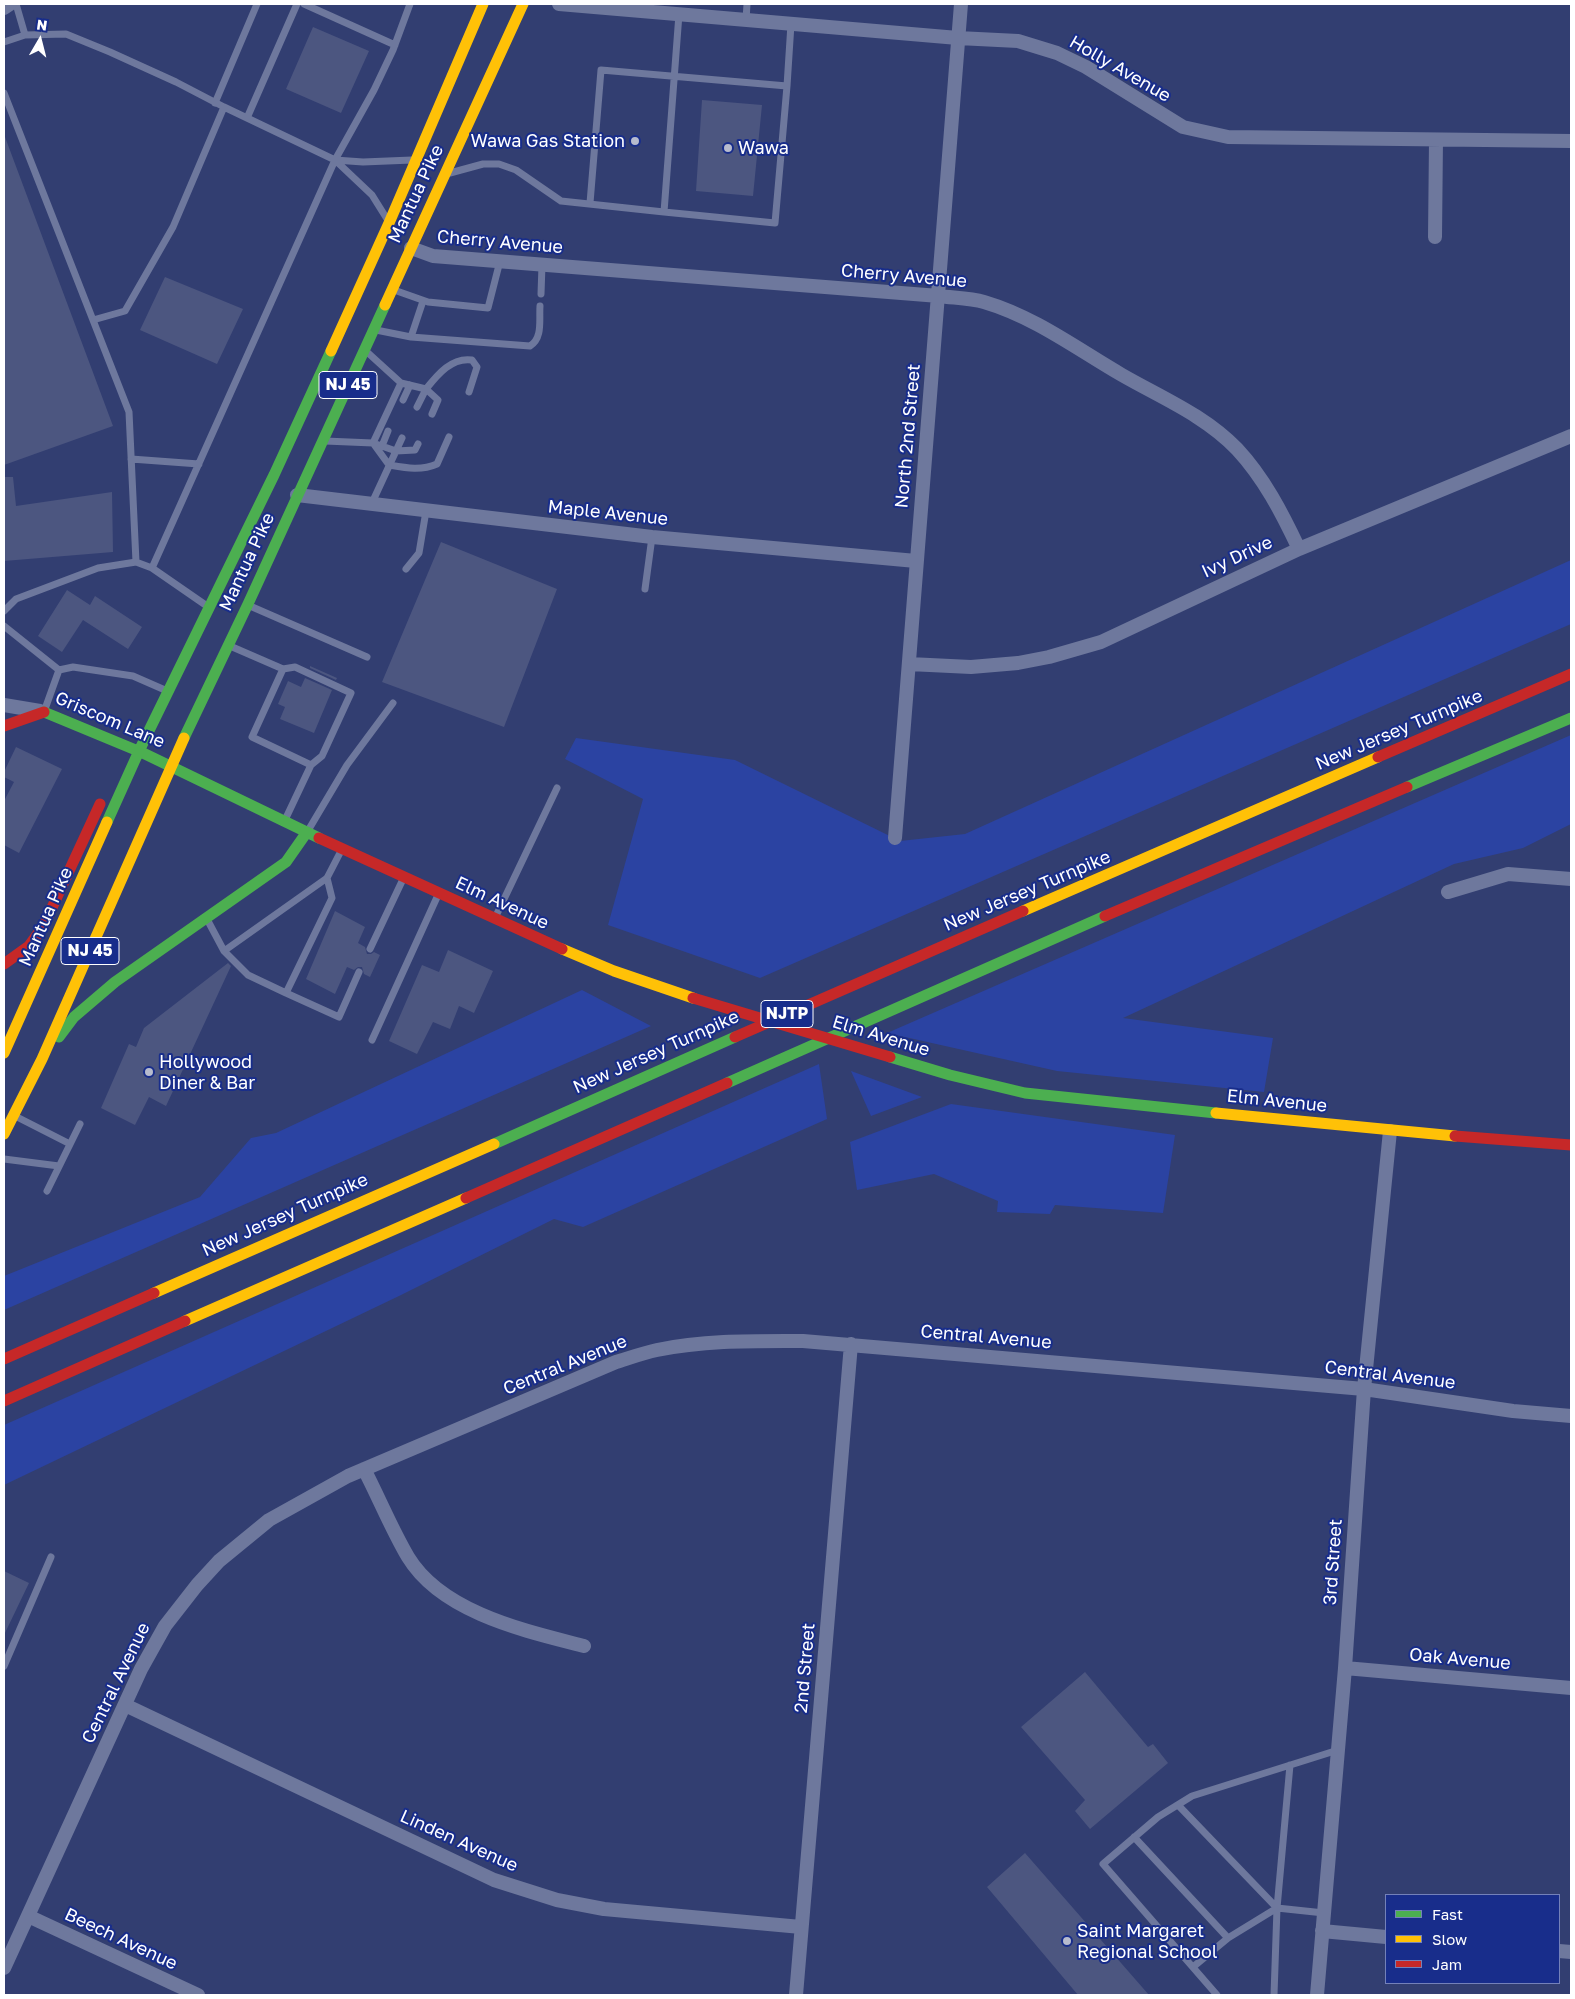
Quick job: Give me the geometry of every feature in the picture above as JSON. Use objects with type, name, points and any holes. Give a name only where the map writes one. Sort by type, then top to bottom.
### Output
[{"type":"main road","name":"Mantua Pike","points":[[4,1053],[139,751],[274,475],[389,223],[483,4]]},
{"type":"main road","name":"Mantua Pike","points":[[4,1134],[42,1059],[172,766],[523,4]]},
{"type":"main road","name":"New Jersey Turnpike","points":[[4,1359],[848,988],[1571,674]]},
{"type":"main road","name":"Griscom Lane","points":[[44,712],[79,724],[172,766]]},
{"type":"main road","points":[[4,726],[44,712]]},
{"type":"main road","name":"NJTP","points":[[4,1401],[1213,869],[1571,718]]},
{"type":"main road","name":"Elm Avenue","points":[[172,766],[307,832],[596,964],[693,998],[950,1075],[1025,1093],[1390,1131],[1571,1145]]},
{"type":"main road","points":[[4,964],[28,946],[44,925],[101,800],[128,776]]},
{"type":"main road","points":[[42,1059],[74,1017],[115,982],[286,862],[307,832]]},
{"type":"street","points":[[4,8],[10,4]]},
{"type":"street","name":"Holly Avenue","points":[[559,4],[616,6],[746,20],[958,38],[1018,41],[1057,53],[1086,67],[1183,127],[1228,137],[1571,141]]},
{"type":"street","points":[[958,38],[961,4]]},
{"type":"street","name":"North 2nd Street","points":[[895,838],[958,38]]},
{"type":"street","points":[[1435,237],[1436,140]]},
{"type":"street","name":"Cherry Avenue","points":[[411,248],[433,256],[939,296],[983,302],[1027,319],[1182,406],[1202,420],[1236,449],[1265,483],[1298,549]]},
{"type":"street","name":"Ivy Drive","points":[[909,664],[971,666],[1018,662],[1058,654],[1100,642],[1298,549],[1571,436]]},
{"type":"street","name":"Maple Avenue","points":[[298,495],[652,537],[916,561]]},
{"type":"street","name":"Griscom Lane","points":[[4,705],[44,712]]},
{"type":"street","points":[[1448,892],[1508,874],[1571,879]]},
{"type":"street","name":"3rd Street","points":[[1317,1995],[1345,1668],[1364,1389],[1390,1131]]},
{"type":"street","name":"Central Avenue","points":[[4,1968],[141,1669],[165,1626],[219,1561],[269,1520],[364,1469],[616,1362],[656,1350],[704,1343],[803,1341],[1364,1389],[1512,1411],[1571,1416]]},
{"type":"street","name":"2nd Street","points":[[796,1995],[851,1344]]},
{"type":"street","points":[[364,1469],[409,1558],[430,1584],[470,1609],[518,1629],[584,1646]]},
{"type":"street","name":"Oak Avenue","points":[[1345,1668],[1571,1688]]},
{"type":"street","name":"Linden Avenue","points":[[125,1705],[494,1880],[557,1900],[604,1909],[801,1927]]},
{"type":"street","name":"Beech Avenue","points":[[28,1916],[198,1995]]},
{"type":"street","points":[[1322,1931],[1385,1937]]},
{"type":"lane","points":[[16,4],[25,35]]},
{"type":"lane","points":[[215,102],[257,4]]},
{"type":"lane","points":[[247,118],[297,4]]},
{"type":"lane","points":[[304,4],[395,45]]},
{"type":"lane","points":[[152,568],[335,160],[374,90],[395,45],[410,4]]},
{"type":"lane","points":[[746,20],[747,4]]},
{"type":"lane","points":[[664,212],[679,14]]},
{"type":"lane","points":[[445,174],[483,164],[499,164],[516,170],[562,201],[775,223],[792,24]]},
{"type":"lane","points":[[4,42],[25,35],[66,34],[176,82],[335,160],[372,195],[389,223]]},
{"type":"lane","points":[[590,203],[600,70],[787,86]]},
{"type":"lane","points":[[4,92],[129,412],[136,562]]},
{"type":"lane","points":[[93,320],[125,311],[173,227],[224,107]]},
{"type":"lane","points":[[335,160],[395,162],[417,159]]},
{"type":"lane","points":[[392,289],[423,301],[488,308],[500,262]]},
{"type":"lane","points":[[541,294],[542,265]]},
{"type":"lane","points":[[411,337],[423,301]]},
{"type":"lane","points":[[374,330],[411,337],[530,346],[536,342],[539,336],[540,306]]},
{"type":"lane","points":[[364,350],[401,383],[426,389],[438,400],[432,414]]},
{"type":"lane","points":[[417,407],[426,389],[442,371],[461,358],[472,360],[477,367],[469,392]]},
{"type":"lane","points":[[373,443],[401,383]]},
{"type":"lane","points":[[403,400],[410,385]]},
{"type":"lane","points":[[382,446],[388,431]]},
{"type":"lane","points":[[373,443],[390,465],[412,469],[427,469],[437,464],[449,437]]},
{"type":"lane","points":[[371,505],[402,438]]},
{"type":"lane","points":[[322,441],[373,443],[396,451],[415,450],[418,444]]},
{"type":"lane","points":[[131,459],[199,464]]},
{"type":"lane","points":[[406,570],[419,553],[426,511]]},
{"type":"lane","points":[[645,589],[652,537]]},
{"type":"lane","points":[[4,611],[16,599],[98,568],[136,562],[152,568],[209,608]]},
{"type":"lane","points":[[248,604],[367,657]]},
{"type":"lane","points":[[4,626],[59,670]]},
{"type":"lane","points":[[228,644],[283,669],[295,667],[351,693],[322,756],[311,765],[284,821]]},
{"type":"lane","points":[[59,670],[73,667],[133,676],[168,692]]},
{"type":"lane","points":[[283,669],[252,737],[311,765]]},
{"type":"lane","points":[[44,712],[59,670]]},
{"type":"lane","points":[[307,832],[347,765],[393,704]]},
{"type":"lane","points":[[495,918],[557,788]]},
{"type":"lane","points":[[224,951],[327,878],[343,848]]},
{"type":"lane","points":[[370,950],[404,876]]},
{"type":"lane","points":[[286,992],[332,898],[327,878]]},
{"type":"lane","points":[[372,1040],[439,893]]},
{"type":"lane","points":[[206,918],[224,951],[248,975],[339,1017],[359,972]]},
{"type":"lane","points":[[14,1115],[70,1144]]},
{"type":"lane","points":[[47,1190],[80,1124]]},
{"type":"lane","points":[[4,1159],[59,1166]]},
{"type":"lane","points":[[4,1666],[51,1557]]},
{"type":"lane","points":[[1217,1995],[1103,1864],[1158,1818],[1192,1796],[1338,1750]]},
{"type":"lane","points":[[1274,1995],[1277,1908],[1290,1765]]},
{"type":"lane","points":[[1178,1805],[1277,1908]]},
{"type":"lane","points":[[1134,1837],[1228,1938]]},
{"type":"lane","points":[[1193,1967],[1228,1938],[1277,1908],[1324,1913]]},
{"type":"shaded area","points":[[1571,560],[1571,624],[760,978],[608,925],[643,799],[565,759],[576,738],[735,760],[900,841],[965,834]]},
{"type":"shaded area","points":[[1571,735],[1571,824],[1523,848],[1454,864],[1123,1018],[1273,1038],[1264,1092],[1057,1071],[887,1033]]},
{"type":"shaded area","points":[[582,990],[651,1026],[4,1310],[4,1276],[200,1197],[251,1138],[276,1133]]},
{"type":"shaded area","points":[[819,1064],[827,1119],[583,1227],[554,1219],[399,1296],[4,1485],[4,1425]]},
{"type":"shaded area","points":[[851,1071],[922,1097],[871,1116]]},
{"type":"shaded area","points":[[951,1104],[1175,1135],[1163,1213],[1055,1205],[1050,1214],[997,1212],[998,1201],[934,1174],[857,1190],[850,1142]]},
{"type":"building","points":[[313,27],[369,51],[341,113],[286,89]]},
{"type":"building","name":"Wawa","points":[[702,100],[762,105],[753,196],[696,191]]},
{"type":"building","points":[[4,137],[113,426],[4,465]]},
{"type":"building","points":[[165,277],[243,309],[217,364],[140,330]]},
{"type":"building","points":[[4,477],[13,477],[16,506],[112,492],[113,552],[4,561]]},
{"type":"building","points":[[441,542],[557,589],[504,727],[382,682]]},
{"type":"building","points":[[67,590],[90,605],[95,596],[142,627],[128,649],[83,620],[62,652],[38,636]]},
{"type":"building","points":[[310,666],[337,678],[336,680],[310,668]]},
{"type":"building","points":[[305,678],[332,690],[314,733],[280,719],[285,707],[278,704],[288,681],[301,687]]},
{"type":"building","points":[[16,747],[62,769],[19,853],[4,845],[4,801],[14,782],[4,777],[4,772]]},
{"type":"building","points":[[335,911],[365,927],[358,943],[365,947],[367,954],[374,952],[380,955],[370,977],[364,974],[362,967],[354,970],[347,967],[335,994],[306,979]]},
{"type":"building","points":[[448,950],[493,971],[474,1013],[459,1006],[450,1029],[433,1022],[417,1054],[389,1041],[422,965],[439,972]]},
{"type":"building","name":"Hollywood Diner & Bar","points":[[228,963],[231,966],[166,1106],[149,1097],[135,1125],[101,1108],[129,1044],[136,1047],[144,1028]]},
{"type":"building","points":[[4,1571],[29,1583],[4,1635]]},
{"type":"building","points":[[1085,1672],[1148,1747],[1153,1744],[1168,1763],[1090,1829],[1075,1811],[1085,1800],[1021,1727]]},
{"type":"building","name":"Saint Margaret Regional School","points":[[1025,1853],[1149,1995],[1078,1995],[987,1887]]},
{"type":"traffic: fast","points":[[184,738],[248,604],[385,305]]},
{"type":"traffic: fast","points":[[107,822],[139,751],[274,475],[331,351]]},
{"type":"traffic: fast","points":[[44,712],[143,753],[319,838]]},
{"type":"traffic: fast","points":[[1407,787],[1571,718]]},
{"type":"traffic: fast","points":[[59,1037],[74,1017],[115,982],[286,862],[307,832]]},
{"type":"traffic: fast","points":[[727,1083],[1105,916]]},
{"type":"traffic: fast","points":[[494,1144],[735,1037]]},
{"type":"traffic: fast","points":[[890,1057],[950,1075],[1025,1093],[1216,1113]]},
{"type":"traffic: slow","points":[[331,351],[389,223],[483,4]]},
{"type":"traffic: slow","points":[[385,305],[523,4]]},
{"type":"traffic: slow","points":[[4,1134],[42,1059],[184,738]]},
{"type":"traffic: slow","points":[[1023,911],[1378,757]]},
{"type":"traffic: slow","points":[[4,1053],[107,822]]},
{"type":"traffic: slow","points":[[562,949],[614,971],[693,998]]},
{"type":"traffic: slow","points":[[1216,1113],[1455,1136]]},
{"type":"traffic: slow","points":[[154,1293],[494,1144]]},
{"type":"traffic: slow","points":[[185,1321],[466,1198]]},
{"type":"traffic: jam","points":[[1378,757],[1571,674]]},
{"type":"traffic: jam","points":[[4,726],[44,712]]},
{"type":"traffic: jam","points":[[1105,916],[1407,787]]},
{"type":"traffic: jam","points":[[4,964],[29,946],[44,925],[100,804]]},
{"type":"traffic: jam","points":[[319,838],[562,949]]},
{"type":"traffic: jam","points":[[735,1037],[1023,911]]},
{"type":"traffic: jam","points":[[693,998],[890,1057]]},
{"type":"traffic: jam","points":[[466,1198],[727,1083]]},
{"type":"traffic: jam","points":[[1455,1136],[1571,1145]]},
{"type":"traffic: jam","points":[[4,1359],[154,1293]]},
{"type":"traffic: jam","points":[[4,1401],[185,1321]]},
{"type":"place","name":"Wawa Gas Station","points":[[635,141]]},
{"type":"place","name":"Wawa","points":[[728,148]]},
{"type":"place","name":"Hollywood Diner & Bar","points":[[149,1072]]},
{"type":"place","name":"Saint Margaret Regional School","points":[[1067,1941]]}]
